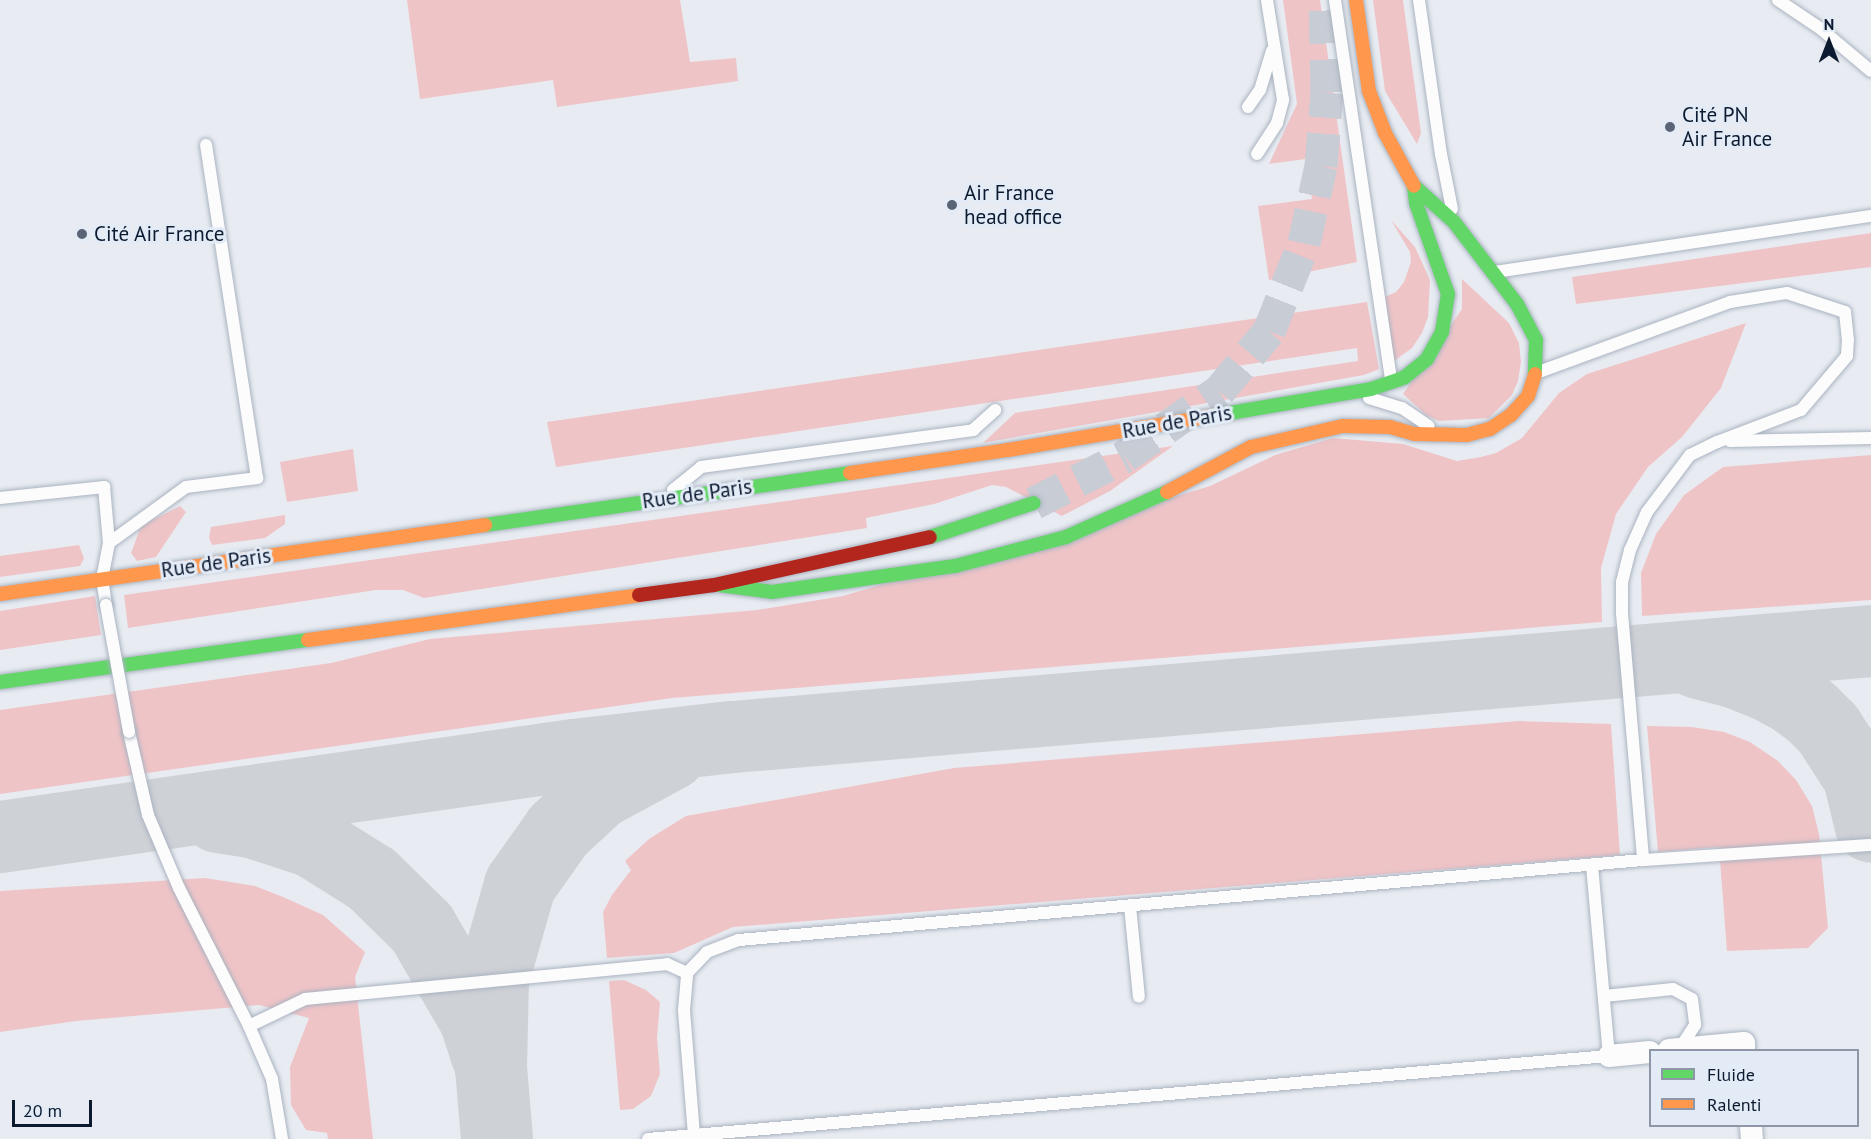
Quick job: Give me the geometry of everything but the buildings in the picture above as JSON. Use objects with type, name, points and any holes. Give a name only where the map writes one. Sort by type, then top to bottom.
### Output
[{"type":"street","points":[[714,585],[772,592],[955,566],[1066,537],[1172,490],[1251,447],[1343,426],[1390,427],[1414,434],[1467,435],[1490,429],[1511,415],[1528,396],[1535,374],[1536,340],[1517,304],[1454,222],[1414,186],[1385,133],[1369,91],[1356,0]]},
{"type":"street","name":"Rue de Paris","points":[[0,594],[1008,450],[1345,393],[1405,378],[1427,359],[1442,332],[1448,294],[1437,257],[1416,203],[1414,186]]},
{"type":"street","points":[[0,682],[714,585],[938,535],[1034,503]]},
{"type":"street","points":[[1684,1049],[1744,1043],[1744,1049]]},
{"type":"street","points":[[1609,1056],[1649,1052]]},
{"type":"lane","points":[[1257,154],[1277,123],[1283,100],[1267,0]]},
{"type":"lane","points":[[1335,0],[1391,382]]},
{"type":"lane","points":[[1419,0],[1441,154],[1454,222]]},
{"type":"lane","points":[[1778,0],[1821,29],[1871,71]]},
{"type":"lane","points":[[1248,107],[1260,90],[1273,47]]},
{"type":"lane","points":[[109,543],[186,488],[257,478],[206,145]]},
{"type":"lane","points":[[1492,272],[1871,216]]},
{"type":"lane","points":[[1535,374],[1730,302],[1787,293],[1845,312],[1847,356],[1801,410],[1717,442],[1690,455],[1647,512],[1625,568],[1622,613],[1643,860]]},
{"type":"lane","points":[[1345,393],[1402,408],[1438,433]]},
{"type":"lane","points":[[660,500],[701,467],[973,430],[995,410]]},
{"type":"lane","points":[[1717,442],[1871,438]]},
{"type":"lane","points":[[0,498],[104,487],[109,543],[102,579],[129,732],[148,815],[179,888],[249,1026],[272,1079],[282,1139]]},
{"type":"lane","points":[[694,1135],[684,1010],[687,973],[707,952],[739,940],[1643,860],[1871,845]]},
{"type":"lane","points":[[648,1139],[1609,1056],[1592,866]]},
{"type":"lane","points":[[1130,906],[1139,997]]},
{"type":"lane","points":[[249,1026],[305,999],[667,964],[687,973]]},
{"type":"lane","points":[[1604,996],[1673,989],[1692,999],[1695,1025],[1675,1049]]},
{"type":"shaded area","points":[[407,0],[680,0],[690,62],[736,58],[738,81],[557,107],[553,80],[420,99]]},
{"type":"shaded area","points":[[1283,0],[1320,0],[1357,262],[1269,280],[1258,206],[1312,199],[1306,159],[1269,164],[1297,104]]},
{"type":"shaded area","points":[[1373,0],[1403,0],[1421,133],[1417,144],[1385,91]]},
{"type":"shaded area","points":[[1391,220],[1415,247],[1430,280],[1428,317],[1422,333],[1412,348],[1394,361],[1385,297],[1396,292],[1404,282],[1411,262],[1410,252]]},
{"type":"shaded area","points":[[1871,233],[1871,267],[1576,304],[1572,277]]},
{"type":"shaded area","points":[[1462,279],[1509,323],[1519,343],[1521,362],[1518,381],[1512,395],[1489,418],[1439,421],[1426,415],[1403,394],[1462,309]]},
{"type":"shaded area","points":[[1367,302],[1379,369],[1364,375],[983,443],[1015,413],[1358,361],[1357,348],[556,467],[547,422]]},
{"type":"shaded area","points":[[1746,323],[1721,388],[1682,437],[1648,467],[1616,514],[1601,568],[1602,622],[672,698],[0,794],[0,710],[331,663],[430,639],[757,610],[843,596],[1210,486],[1275,455],[1333,438],[1403,444],[1457,461],[1481,457],[1496,453],[1522,438],[1559,393],[1587,374]]},
{"type":"shaded area","points":[[1173,446],[1110,491],[1062,516],[1006,487],[992,485],[934,504],[866,518],[867,528],[424,598],[403,590],[376,590],[128,628],[124,595]]},
{"type":"shaded area","points":[[353,449],[358,491],[287,502],[280,462]]},
{"type":"shaded area","points":[[1871,455],[1871,600],[1642,616],[1641,573],[1656,534],[1684,495],[1723,467]]},
{"type":"shaded area","points":[[180,506],[186,512],[156,557],[137,561],[131,553],[141,526]]},
{"type":"shaded area","points":[[285,515],[285,524],[265,538],[212,545],[209,538],[211,527]]},
{"type":"shaded area","points":[[79,545],[84,558],[80,566],[0,577],[0,556]]},
{"type":"shaded area","points":[[95,596],[101,635],[0,650],[0,611]]},
{"type":"shaded area","points":[[1519,721],[1611,724],[1620,855],[733,927],[674,953],[607,958],[603,912],[612,895],[631,870],[625,861],[649,839],[686,816],[954,768]]},
{"type":"shaded area","points":[[1647,726],[1692,727],[1724,732],[1750,742],[1778,761],[1796,780],[1812,806],[1819,834],[1828,928],[1808,948],[1727,951],[1719,847],[1658,852]]},
{"type":"shaded area","points":[[205,878],[255,886],[323,915],[365,952],[355,977],[373,1139],[328,1139],[327,1133],[306,1130],[291,1105],[290,1067],[309,1018],[259,1005],[76,1021],[0,1032],[0,891]]},
{"type":"shaded area","points":[[624,980],[646,990],[660,1002],[657,1038],[660,1074],[651,1096],[633,1109],[620,1110],[609,981]]},
{"type":"taxiway","points":[[0,837],[574,755],[733,737],[1871,641]]},
{"type":"taxiway","points":[[1698,663],[1737,673],[1767,685],[1790,697],[1811,712],[1828,729],[1859,777],[1871,827]]},
{"type":"taxiway","points":[[497,1139],[491,1068],[493,980],[520,885],[559,830],[599,793],[671,754]]},
{"type":"taxiway","points":[[218,817],[255,823],[313,842],[372,879],[422,928],[475,1019],[487,1056]]},
{"type":"tunnel","points":[[1034,503],[1125,456],[1219,391],[1269,331],[1304,243],[1321,166],[1327,92],[1325,0]]},
{"type":"traffic: fast","points":[[1414,186],[1454,222],[1517,304],[1536,340],[1535,374]]},
{"type":"traffic: fast","points":[[1212,416],[1371,389],[1405,377],[1427,359],[1442,332],[1448,294],[1416,203],[1414,186]]},
{"type":"traffic: fast","points":[[485,525],[850,473]]},
{"type":"traffic: fast","points":[[719,585],[772,592],[955,566],[1066,537],[1167,492]]},
{"type":"traffic: fast","points":[[930,537],[1034,503]]},
{"type":"traffic: fast","points":[[0,682],[308,640]]},
{"type":"traffic: slow","points":[[1356,0],[1369,91],[1385,133],[1414,186]]},
{"type":"traffic: slow","points":[[1167,492],[1251,447],[1343,426],[1390,427],[1414,434],[1467,435],[1490,429],[1511,415],[1528,396],[1535,374]]},
{"type":"traffic: slow","points":[[850,473],[1008,450],[1212,416]]},
{"type":"traffic: slow","points":[[0,594],[485,525]]},
{"type":"traffic: slow","points":[[308,640],[639,595]]},
{"type":"traffic: jam","points":[[639,595],[714,585],[930,537]]},
{"type":"place","name":"Cité PN Air France","points":[[1670,127]]},
{"type":"place","name":"Air France head office","points":[[952,205]]},
{"type":"place","name":"Cité Air France","points":[[82,234]]}]
